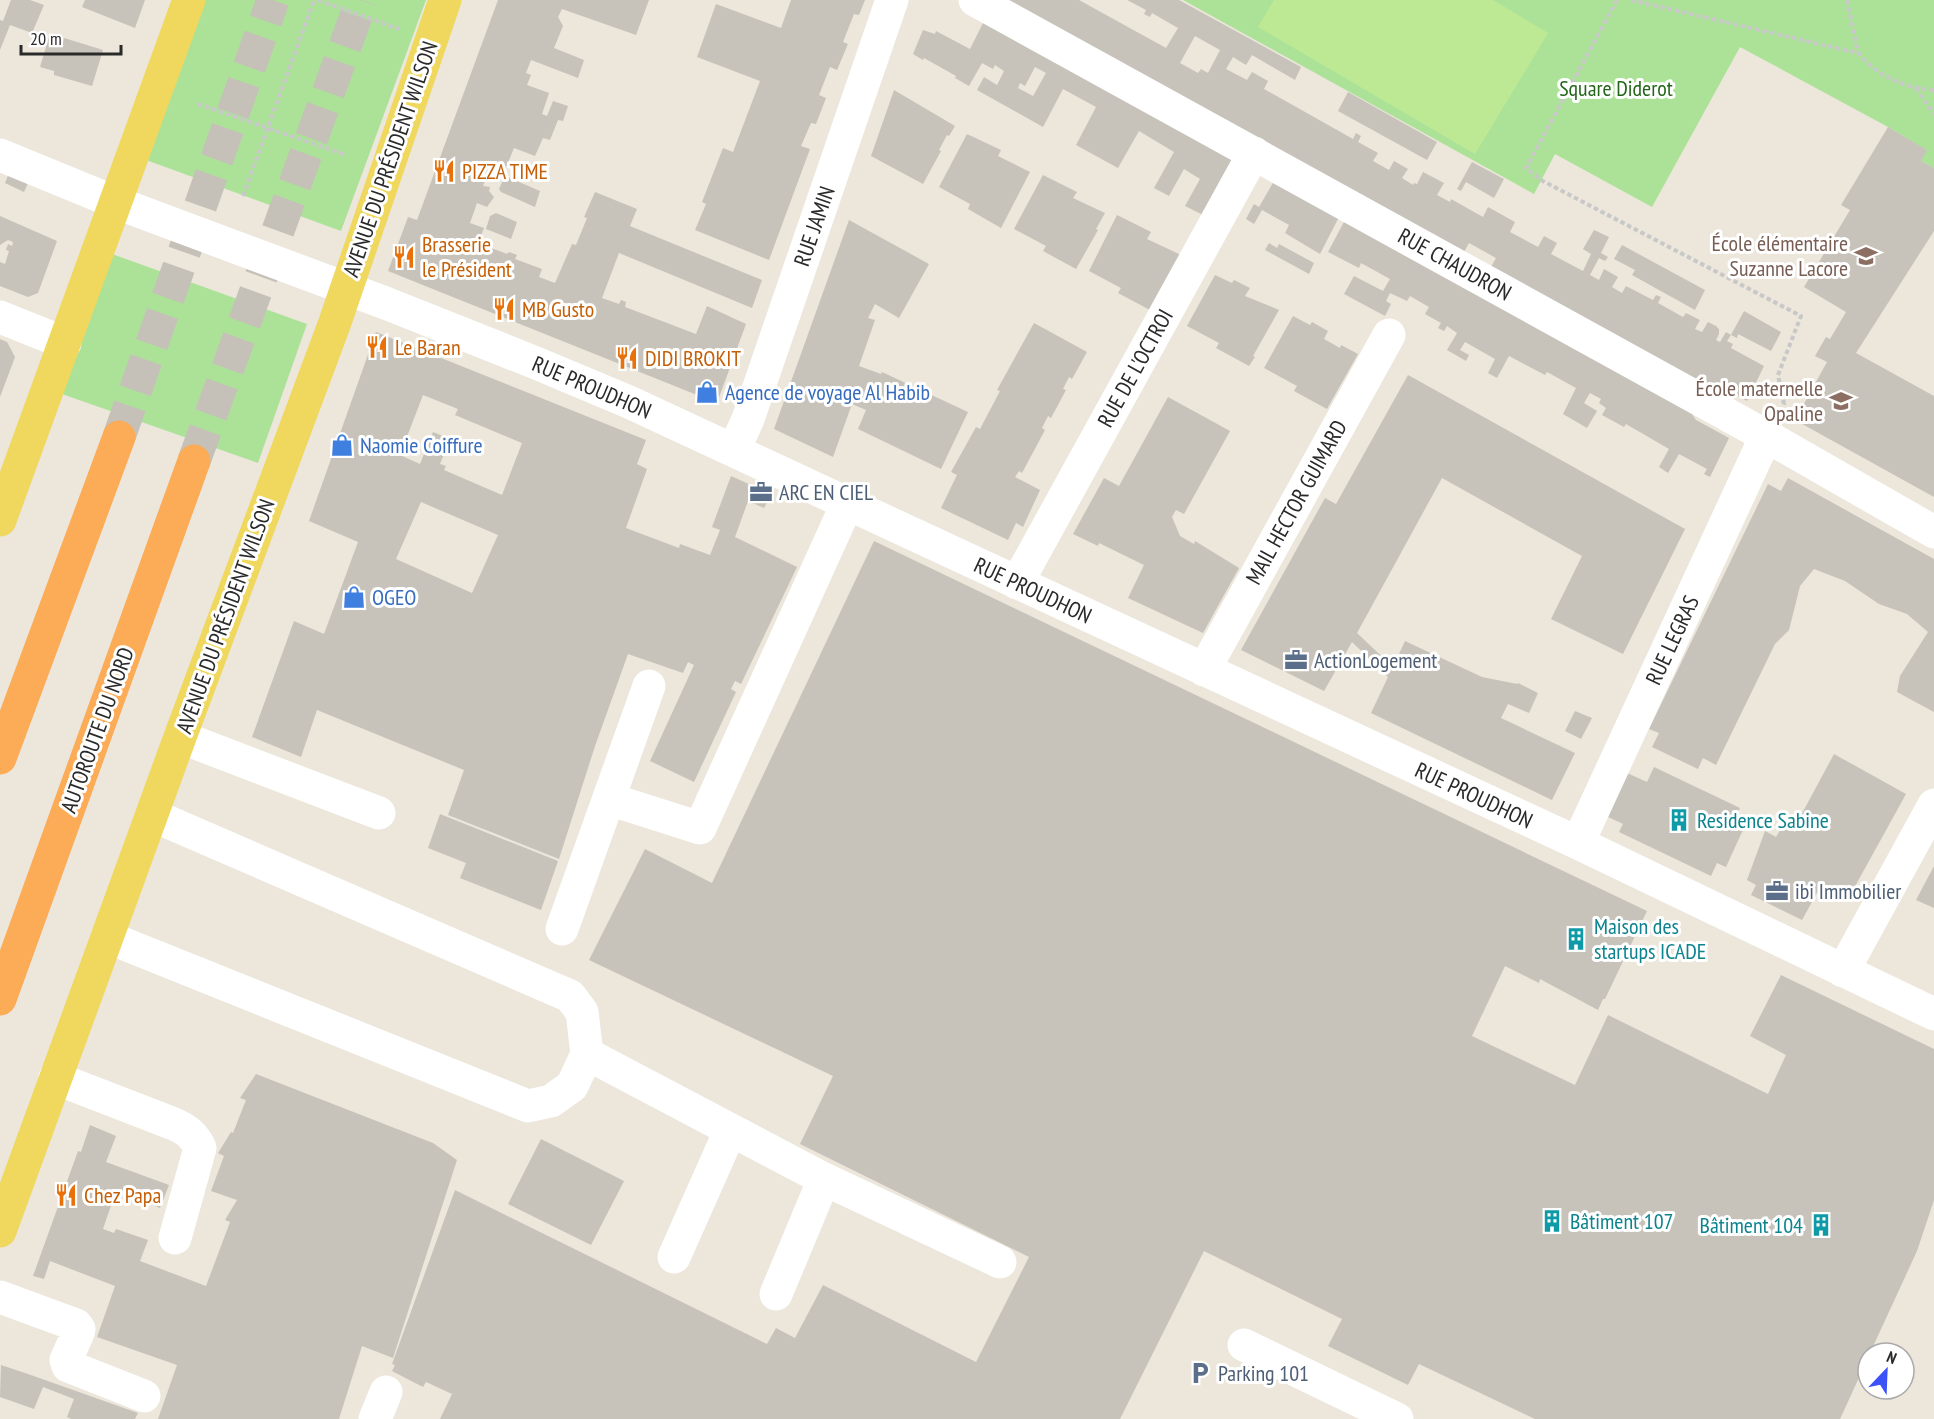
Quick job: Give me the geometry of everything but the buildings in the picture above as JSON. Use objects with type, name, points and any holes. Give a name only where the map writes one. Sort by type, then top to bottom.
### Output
[{"type":"highway","points":[[0,758],[118,437]]},
{"type":"highway","name":"AUTOROUTE DU NORD","points":[[0,999],[194,460]]},
{"type":"main road","points":[[0,520],[189,0]]},
{"type":"main road","name":"AVENUE DU PRÉSIDENT WILSON","points":[[0,1231],[346,289],[445,0]]},
{"type":"street","name":"RUE JAMIN","points":[[734,450],[748,419],[892,0]]},
{"type":"street","name":"RUE CHAUDRON","points":[[975,0],[1766,436],[1934,532]]},
{"type":"street","name":"RUE DE L'OCTROI","points":[[1017,583],[1254,153]]},
{"type":"street","name":"RUE PROUDHON","points":[[0,155],[117,203],[536,363],[629,402],[1578,843],[1934,1014]]},
{"type":"street","points":[[0,318],[65,343]]},
{"type":"street","name":"MAIL HECTOR GUIMARD","points":[[1203,670],[1389,335]]},
{"type":"street","name":"RUE LEGRAS","points":[[1578,843],[1766,436]]},
{"type":"street","points":[[609,799],[700,828],[847,504]]},
{"type":"street","points":[[562,929],[649,686]]},
{"type":"street","points":[[180,737],[379,813]]},
{"type":"street","points":[[1843,971],[1934,805]]},
{"type":"street","points":[[107,937],[528,1106],[551,1101],[572,1086],[587,1054],[582,1012],[570,996],[152,815]]},
{"type":"street","points":[[587,1054],[824,1179],[1000,1262]]},
{"type":"street","points":[[55,1078],[174,1124],[195,1137],[200,1148],[175,1238]]},
{"type":"street","points":[[674,1257],[730,1131]]},
{"type":"street","points":[[776,1294],[824,1179]]},
{"type":"street","points":[[0,1297],[76,1325],[79,1329],[66,1360],[68,1366],[144,1396]]},
{"type":"street","points":[[1244,1345],[1393,1418]]},
{"type":"path","points":[[243,196],[316,0],[431,40]]},
{"type":"path","points":[[1617,0],[1526,168],[1541,180],[1801,316],[1778,375],[1784,405],[1766,436]]},
{"type":"path","points":[[1631,0],[1858,53]]},
{"type":"path","points":[[1847,0],[1858,53],[1870,67],[1889,79],[1916,88],[1932,90],[1934,88]]},
{"type":"path","points":[[1916,88],[1934,114]]},
{"type":"path","points":[[198,104],[346,156]]},
{"type":"green space","points":[[205,0],[426,0],[341,231],[146,160]]},
{"type":"green space","name":"Square Diderot","points":[[1183,0],[1934,0],[1934,168],[1921,161],[1926,150],[1740,47],[1652,207],[1555,154],[1534,194]]},
{"type":"green space","points":[[1274,0],[1493,0],[1548,33],[1475,154],[1258,27]]},
{"type":"green space","points":[[112,254],[307,324],[258,463],[62,394]]},
{"type":"tunnel","points":[[119,437],[273,0]]},
{"type":"tunnel","points":[[194,461],[362,0]]},
{"type":"place","name":"PIZZA TIME","points":[[444,171]]},
{"type":"place","name":"École élémentaire Suzanne Lacore","points":[[1866,256]]},
{"type":"place","name":"Brasserie le Président","points":[[404,257]]},
{"type":"place","name":"MB Gusto","points":[[504,309]]},
{"type":"place","name":"Le Baran","points":[[377,347]]},
{"type":"place","name":"DIDI BROKIT","points":[[627,358]]},
{"type":"place","name":"Agence de voyage Al Habib","points":[[707,392]]},
{"type":"place","name":"École maternelle Opaline","points":[[1841,401]]},
{"type":"place","name":"Naomie Coiffure","points":[[342,445]]},
{"type":"place","name":"ARC EN CIEL","points":[[761,492]]},
{"type":"place","name":"OGEO","points":[[354,597]]},
{"type":"place","name":"ActionLogement","points":[[1296,660]]},
{"type":"place","name":"Residence Sabine","points":[[1679,820]]},
{"type":"place","name":"ibi Immobilier","points":[[1777,891]]},
{"type":"place","name":"Maison des startups ICADE","points":[[1576,939]]},
{"type":"place","name":"Chez Papa","points":[[66,1195]]},
{"type":"place","name":"Bâtiment 107","points":[[1552,1221]]},
{"type":"place","name":"Bâtiment 104","points":[[1821,1225]]},
{"type":"place","name":"Parking 101","points":[[1200,1373]]}]
